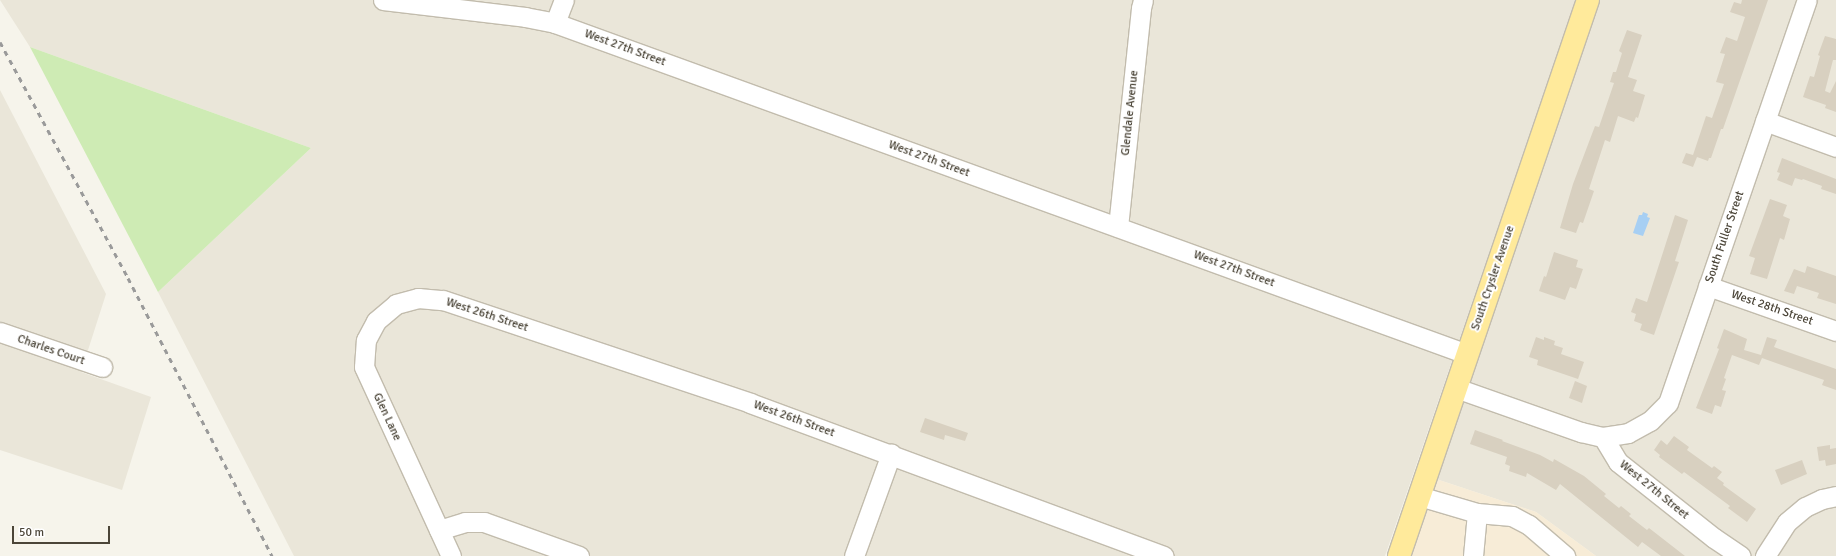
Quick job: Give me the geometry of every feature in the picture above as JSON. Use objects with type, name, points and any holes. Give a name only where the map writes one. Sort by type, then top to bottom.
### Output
[{"type":"main road","name":"South Crysler Avenue","points":[[1399,556],[1588,0]]},
{"type":"street","name":"West 27th Street","points":[[383,0],[525,17],[555,23],[1467,354]]},
{"type":"street","points":[[555,23],[564,0]]},
{"type":"street","name":"Glendale Avenue","points":[[1118,227],[1143,0]]},
{"type":"street","name":"South Fuller Street","points":[[1603,437],[1628,433],[1650,421],[1668,402],[1807,0]]},
{"type":"street","points":[[1765,121],[1836,147]]},
{"type":"street","name":"West 28th Street","points":[[1708,286],[1836,330]]},
{"type":"street","name":"West 26th Street","points":[[418,298],[443,300],[750,403],[1164,556]]},
{"type":"street","name":"Glen Lane","points":[[418,298],[396,304],[376,322],[366,340],[364,367],[451,556]]},
{"type":"street","name":"Charles Court","points":[[0,332],[102,367]]},
{"type":"street","points":[[1456,388],[1581,432],[1603,437]]},
{"type":"street","name":"West 27th Street","points":[[1603,437],[1618,462],[1714,538],[1741,556]]},
{"type":"street","points":[[854,556],[891,454]]},
{"type":"street","points":[[1419,496],[1477,513],[1512,516],[1529,525],[1565,556]]},
{"type":"street","points":[[1765,556],[1787,522],[1805,507],[1822,499],[1836,496]]},
{"type":"street","points":[[1473,556],[1477,513]]},
{"type":"street","points":[[439,530],[465,522],[484,522],[579,556]]},
{"type":"shaded area","points":[[0,0],[1576,0],[1385,556],[294,556],[158,292],[311,148],[30,47]]},
{"type":"shaded area","points":[[1599,0],[1836,0],[1836,556],[1596,556],[1536,512],[1436,479]]},
{"type":"shaded area","points":[[0,90],[106,294],[81,372],[151,397],[122,490],[0,450]]},
{"type":"shaded area","points":[[1436,479],[1536,512],[1596,556],[1409,556]]},
{"type":"green space","points":[[30,47],[311,148],[158,292]]},
{"type":"water","points":[[1643,212],[1648,214],[1647,217],[1650,218],[1643,236],[1633,233],[1639,215],[1642,215]]},
{"type":"building","points":[[1742,0],[1768,0],[1723,129],[1721,129],[1711,158],[1709,158],[1708,161],[1697,157],[1693,167],[1682,163],[1686,153],[1693,155],[1706,116],[1712,118],[1724,84],[1716,82],[1725,54],[1720,53],[1726,37],[1737,41],[1745,17],[1730,12],[1734,2],[1741,4]]},
{"type":"building","points":[[1627,30],[1642,35],[1628,77],[1637,80],[1633,91],[1645,95],[1638,118],[1636,117],[1634,122],[1618,116],[1610,142],[1605,140],[1589,189],[1594,191],[1583,223],[1580,222],[1576,233],[1560,228],[1573,184],[1595,126],[1599,127],[1614,83],[1610,82],[1613,72],[1616,72],[1622,53],[1619,51]]},
{"type":"building","points":[[1825,36],[1836,39],[1836,60],[1833,60],[1825,91],[1830,93],[1836,81],[1836,112],[1825,108],[1826,105],[1803,97],[1810,76],[1814,77],[1820,56],[1818,55]]},
{"type":"building","points":[[1782,158],[1836,179],[1836,194],[1821,189],[1822,186],[1803,179],[1795,178],[1792,186],[1777,180],[1780,173],[1777,172]]},
{"type":"building","points":[[1770,199],[1787,205],[1783,216],[1790,219],[1784,240],[1780,238],[1767,279],[1750,274],[1755,258],[1749,256]]},
{"type":"building","points":[[1675,215],[1688,220],[1675,261],[1679,262],[1654,335],[1640,330],[1642,324],[1634,321],[1636,314],[1631,312],[1636,298],[1647,302]]},
{"type":"building","points":[[1554,252],[1578,260],[1576,267],[1583,269],[1576,289],[1570,287],[1565,300],[1539,291],[1544,276],[1546,277]]},
{"type":"building","points":[[1807,266],[1836,276],[1836,304],[1817,298],[1819,293],[1797,286],[1794,294],[1784,291],[1794,269],[1805,273]]},
{"type":"building","points":[[1724,329],[1747,339],[1744,350],[1761,355],[1767,337],[1777,340],[1774,347],[1836,369],[1836,390],[1822,385],[1824,380],[1762,358],[1759,365],[1732,355],[1724,378],[1726,379],[1722,390],[1726,391],[1721,407],[1715,405],[1712,414],[1696,408],[1719,349],[1717,348]]},
{"type":"building","points":[[1536,337],[1544,340],[1544,337],[1555,341],[1554,345],[1563,348],[1561,354],[1584,362],[1578,379],[1537,365],[1538,360],[1529,357]]},
{"type":"building","points":[[1575,381],[1587,386],[1582,403],[1569,398]]},
{"type":"building","points":[[925,418],[968,433],[965,441],[945,435],[944,440],[920,432]]},
{"type":"building","points":[[1475,430],[1540,455],[1553,462],[1554,459],[1584,476],[1606,494],[1604,496],[1619,508],[1621,506],[1631,514],[1629,516],[1647,530],[1649,528],[1685,556],[1661,556],[1642,542],[1638,547],[1560,484],[1556,490],[1527,473],[1526,477],[1509,471],[1510,466],[1505,464],[1507,457],[1470,444]]},
{"type":"building","points":[[1674,436],[1689,447],[1687,450],[1712,468],[1714,466],[1722,472],[1717,478],[1724,483],[1723,485],[1756,509],[1747,522],[1728,508],[1730,506],[1684,472],[1682,474],[1659,457],[1660,455],[1654,450],[1661,440],[1667,445]]},
{"type":"building","points":[[1830,445],[1830,449],[1836,448],[1836,464],[1826,466],[1825,460],[1819,461],[1817,447]]},
{"type":"building","points":[[1802,460],[1807,474],[1781,485],[1775,470]]},
{"type":"railway","points":[[0,42],[128,278],[272,556]]}]
